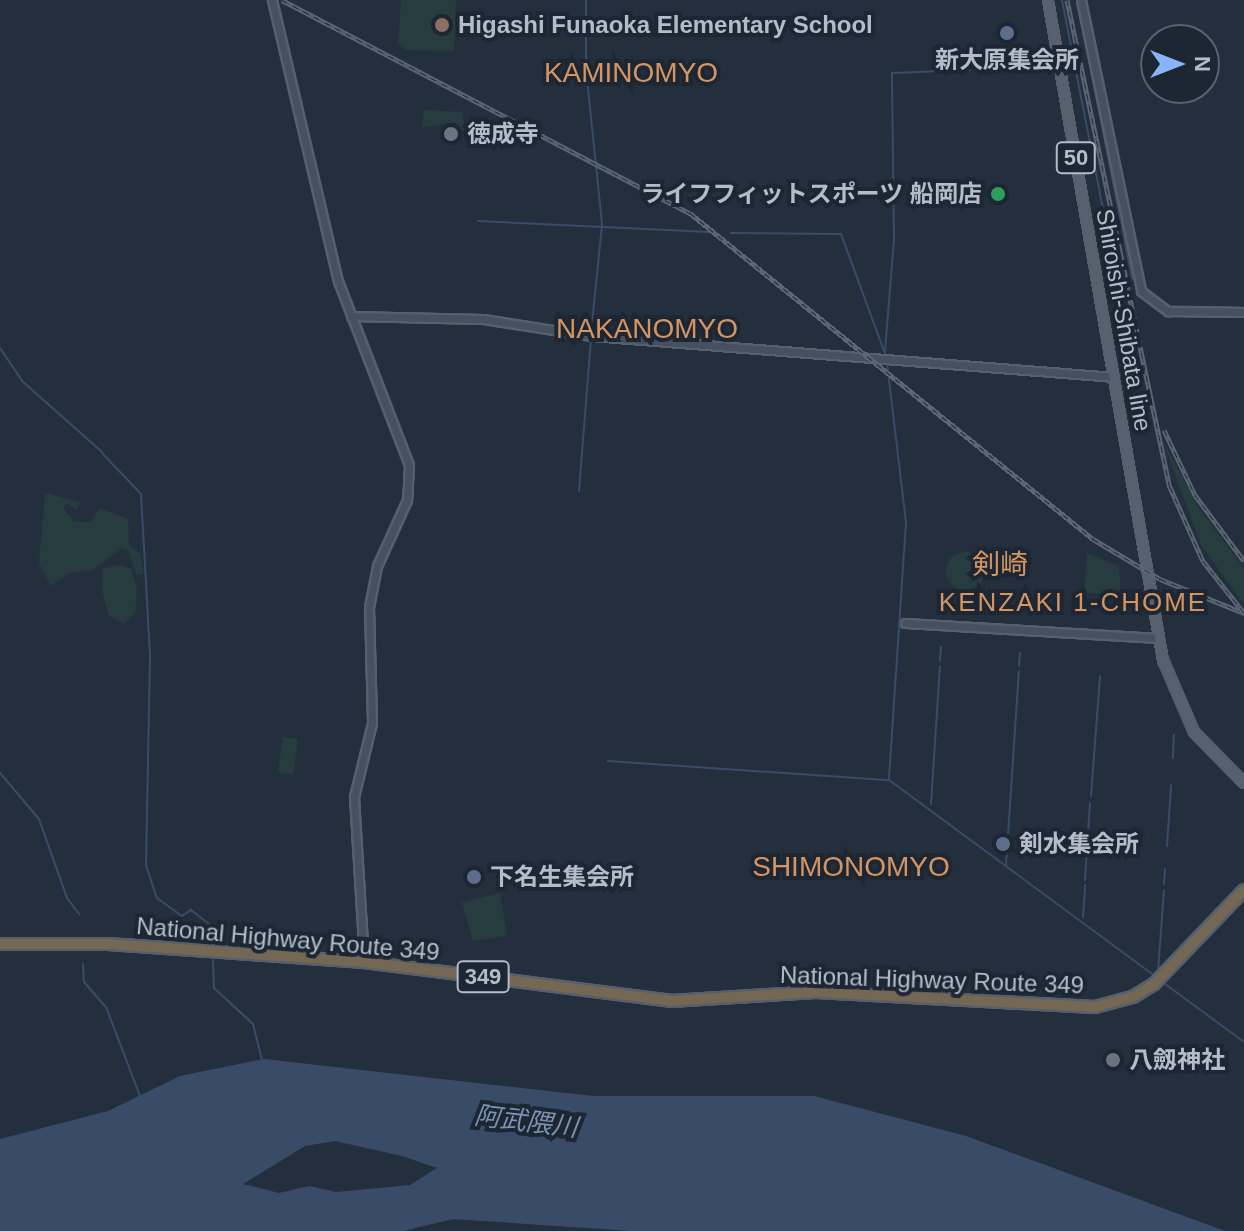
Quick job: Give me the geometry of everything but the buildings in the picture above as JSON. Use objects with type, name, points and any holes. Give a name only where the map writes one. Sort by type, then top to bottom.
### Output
[{"type":"highway","name":"National Highway Route 349","points":[[0,944],[108,944],[364,962],[685,1002],[807,992],[1095,1007],[1133,997],[1159,980],[1244,890]]},
{"type":"main road","name":"Shiroishi-Shibata line","points":[[1048,0],[1114,377]]},
{"type":"main road","name":"50","points":[[1114,377],[1159,638],[1187,722],[1244,783]]},
{"type":"street","points":[[272,0],[351,316],[406,454],[410,482],[369,607],[372,723],[354,797],[364,962]]},
{"type":"street","points":[[1081,0],[1141,291],[1168,311],[1244,312]]},
{"type":"street","points":[[351,316],[483,319],[519,330],[1114,377]]},
{"type":"street","points":[[905,623],[1159,638]]},
{"type":"green space","points":[[401,0],[456,0],[454,51],[406,50],[398,44]]},
{"type":"green space","points":[[424,110],[463,112],[464,132],[456,123],[422,127]]},
{"type":"green space","points":[[1161,436],[1197,506],[1244,568],[1244,604],[1201,545]]},
{"type":"green space","points":[[45,493],[81,502],[76,510],[67,503],[63,508],[74,522],[90,522],[100,508],[128,519],[129,545],[141,554],[143,574],[136,575],[129,551],[122,548],[93,570],[69,573],[51,586],[39,563]]},
{"type":"green space","points":[[965,552],[978,558],[984,571],[978,584],[965,590],[952,584],[946,571],[952,558]]},
{"type":"green space","points":[[1087,553],[1119,566],[1121,596],[1084,592]]},
{"type":"green space","points":[[120,565],[131,569],[137,589],[135,613],[124,624],[109,616],[102,590],[103,568]]},
{"type":"green space","points":[[283,737],[298,739],[293,775],[278,772]]},
{"type":"green space","points":[[500,893],[507,936],[473,941],[462,902]]},
{"type":"water","name":"阿武隈川","points":[[264,1059],[593,1096],[814,1096],[966,1136],[1225,1231],[632,1231],[453,1219],[403,1231],[0,1231],[0,1139],[108,1111],[180,1076]],"holes":[[[335,1141],[402,1156],[437,1168],[410,1185],[336,1192],[309,1186],[279,1193],[243,1184],[305,1146]]]},
{"type":"waterway","points":[[586,0],[586,69],[602,225],[591,333]]},
{"type":"waterway","points":[[1062,0],[1123,310]]},
{"type":"waterway","points":[[1077,0],[1132,279]]},
{"type":"waterway","points":[[885,351],[894,240],[892,73],[970,70]]},
{"type":"waterway","points":[[478,221],[709,232]]},
{"type":"waterway","points":[[731,233],[841,234],[886,356]]},
{"type":"waterway","points":[[1167,306],[1244,308]]},
{"type":"waterway","points":[[579,491],[591,339]]},
{"type":"waterway","points":[[0,348],[22,381],[102,452]]},
{"type":"waterway","points":[[887,363],[906,522],[889,778]]},
{"type":"waterway","points":[[102,453],[141,494],[150,657],[146,865],[157,898],[182,916],[191,910],[213,927],[213,937]]},
{"type":"waterway","points":[[940,661],[941,647]]},
{"type":"waterway","points":[[1019,666],[1020,653]]},
{"type":"waterway","points":[[931,804],[940,666]]},
{"type":"waterway","points":[[1006,865],[1019,671]]},
{"type":"waterway","points":[[1091,796],[1100,676]]},
{"type":"waterway","points":[[1173,758],[1174,735]]},
{"type":"waterway","points":[[608,761],[889,780],[1156,977]]},
{"type":"waterway","points":[[0,773],[39,819],[67,898],[80,915]]},
{"type":"waterway","points":[[1167,846],[1171,785]]},
{"type":"waterway","points":[[1085,880],[1090,803]]},
{"type":"waterway","points":[[1164,884],[1165,869]]},
{"type":"waterway","points":[[1083,917],[1085,885]]},
{"type":"waterway","points":[[1158,971],[1164,890]]},
{"type":"waterway","points":[[213,960],[214,988],[253,1024],[262,1059]]},
{"type":"waterway","points":[[83,964],[84,982],[106,1007],[140,1096]]},
{"type":"waterway","points":[[1161,981],[1244,1042]]},
{"type":"railway","points":[[282,0],[690,213],[1093,539],[1160,579],[1244,613]]},
{"type":"railway","points":[[1067,0],[1170,487],[1203,561],[1244,613]]},
{"type":"railway","points":[[1164,430],[1195,495],[1244,561]]},
{"type":"place","name":"Higashi Funaoka Elementary School","points":[[442,25]]},
{"type":"place","name":"新大原集会所","points":[[1007,33]]},
{"type":"place","name":"徳成寺","points":[[451,134]]},
{"type":"place","name":"ライフフィットスポーツ 船岡店","points":[[998,194]]},
{"type":"place","name":"剣水集会所","points":[[1003,844]]},
{"type":"place","name":"下名生集会所","points":[[474,877]]},
{"type":"place","name":"八劔神社","points":[[1113,1060]]},
{"type":"district","name":"KAMINOMYO","points":[[631,73]]},
{"type":"district","name":"NAKANOMYO","points":[[647,329]]},
{"type":"district","name":"剣崎","points":[[1000,565]]},
{"type":"district","name":"KENZAKI 1-CHOME","points":[[1073,603]]},
{"type":"district","name":"SHIMONOMYO","points":[[851,867]]}]
